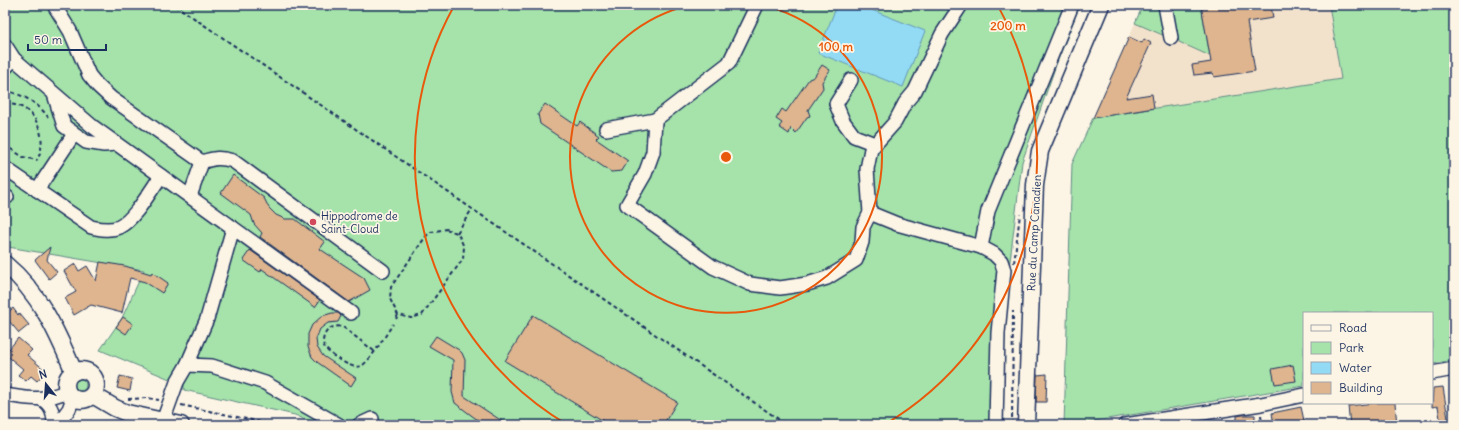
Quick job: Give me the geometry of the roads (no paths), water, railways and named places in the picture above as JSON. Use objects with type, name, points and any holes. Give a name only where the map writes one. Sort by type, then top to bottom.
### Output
[{"type":"main road","name":"Rue du Camp Canadien","points":[[1026,425],[1035,185],[1040,151],[1101,5]]},
{"type":"main road","points":[[5,264],[22,278],[40,302],[74,372]]},
{"type":"main road","points":[[84,371],[93,376],[96,386],[93,395],[88,399],[83,400],[70,394],[67,380],[74,372],[84,371]]},
{"type":"main road","points":[[93,395],[142,421],[163,421],[181,425]]},
{"type":"street","points":[[54,5],[70,30],[84,65],[98,86],[111,98],[202,162]]},
{"type":"street","points":[[606,129],[655,120],[729,63],[757,5]]},
{"type":"street","points":[[655,120],[653,152],[645,174],[627,205],[713,267],[750,284],[780,288],[807,284],[828,278],[856,260],[862,242],[863,227],[870,213],[867,169],[871,150],[895,122],[905,103],[915,91],[942,34],[961,5]]},
{"type":"street","points":[[981,247],[988,211],[1072,5]]},
{"type":"street","points":[[1165,5],[1172,38]]},
{"type":"street","points":[[5,45],[10,63],[54,94],[116,144],[351,313]]},
{"type":"street","points":[[851,80],[836,104],[843,121],[854,136],[875,144]]},
{"type":"street","points":[[54,94],[64,126],[86,142],[104,145],[116,144]]},
{"type":"street","points":[[37,190],[74,134]]},
{"type":"street","points":[[202,162],[214,158],[224,158],[232,161],[382,271]]},
{"type":"street","points":[[190,196],[202,162]]},
{"type":"street","points":[[5,168],[91,227],[111,229],[129,220],[161,176]]},
{"type":"street","points":[[870,213],[897,224],[981,247],[994,254],[1001,261],[1004,270],[998,333],[996,425]]},
{"type":"street","points":[[163,421],[177,382],[187,365],[207,319],[233,228]]},
{"type":"street","points":[[187,365],[212,366],[265,383],[339,425]]},
{"type":"street","points":[[1433,373],[1454,369]]},
{"type":"street","points":[[5,395],[41,399],[70,394],[69,410],[57,425]]},
{"type":"street","points":[[1125,425],[1260,404],[1303,395]]},
{"type":"street","points":[[41,399],[51,408],[54,425]]},
{"type":"street","points":[[359,425],[372,419]]},
{"type":"water","points":[[837,5],[859,5],[925,31],[903,87],[818,53]]},
{"type":"place","name":"Hippodrome de Saint-Cloud","points":[[313,222]]}]
